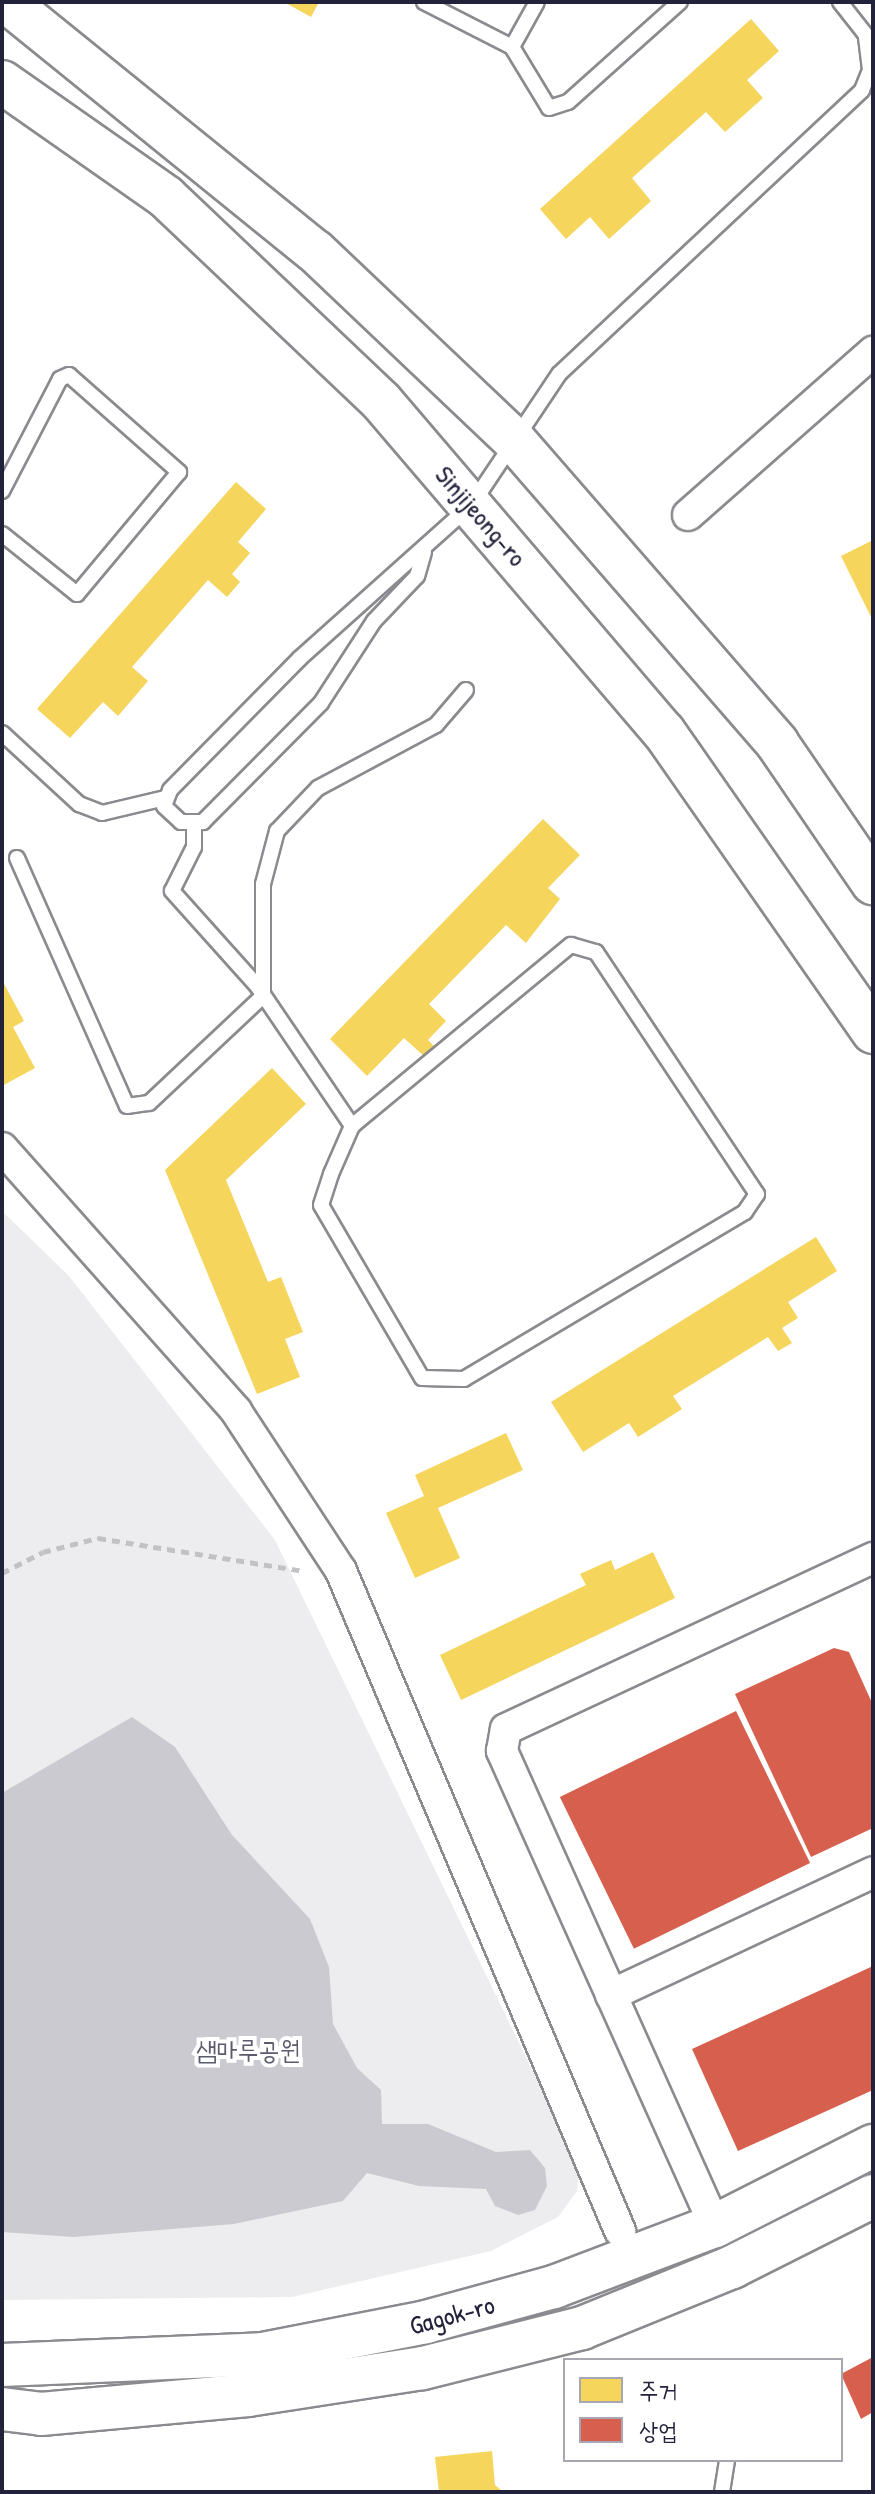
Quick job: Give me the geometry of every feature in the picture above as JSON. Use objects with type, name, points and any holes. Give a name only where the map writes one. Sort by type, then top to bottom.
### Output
[{"type":"street","points":[[7,2],[315,251],[513,439],[777,743],[873,883]]},
{"type":"street","name":"Sinjijeong-ro","points":[[2,82],[166,197],[371,390],[472,504],[664,732],[873,1032]]},
{"type":"street","points":[[688,515],[873,352]]},
{"type":"street","points":[[2,1148],[236,1411],[341,1571],[620,2231]]},
{"type":"street","points":[[732,2267],[502,1751],[506,1729],[873,1558]]},
{"type":"street","points":[[611,1995],[873,1872]]},
{"type":"street","name":"Gagok-ro","points":[[2,2365],[262,2354],[366,2337],[554,2287],[715,2226],[873,2146]]},
{"type":"street","name":"Gagok-ro","points":[[2,2409],[41,2414],[248,2395],[423,2368],[582,2328],[732,2267],[873,2196]]},
{"type":"lane","points":[[424,2],[512,47],[549,108],[568,102],[680,2]]},
{"type":"lane","points":[[512,47],[537,2]]},
{"type":"lane","points":[[2,733],[79,804],[102,813],[165,798],[300,658],[408,557],[424,552],[472,504],[559,374],[862,90],[870,70],[866,35],[840,2]]},
{"type":"lane","points":[[2,491],[60,379],[69,375],[179,472],[77,594],[2,534]]},
{"type":"lane","points":[[352,1126],[263,996],[172,891],[194,847],[194,826],[321,703],[364,640],[417,576],[424,552]]},
{"type":"lane","points":[[17,858],[127,1106],[149,1103],[263,996],[263,884],[277,831],[318,788],[436,725],[466,690]]},
{"type":"lane","points":[[165,798],[181,822],[194,826]]},
{"type":"lane","points":[[571,945],[596,952],[757,1194],[745,1212],[464,1379],[441,1383],[422,1378],[321,1205],[352,1126],[571,945]]},
{"type":"lane","points":[[722,2492],[727,2462]]},
{"type":"path","points":[[2,1573],[43,1552],[98,1538],[279,1572],[341,1571]]},
{"type":"green space","name":"샘마루공원","points":[[2,1211],[69,1276],[275,1540],[537,2080],[581,2151],[577,2191],[558,2217],[491,2251],[292,2297],[2,2300]]},
{"type":"shaded area","points":[[132,1717],[175,1747],[232,1835],[310,1919],[329,1967],[333,2024],[357,2068],[381,2090],[382,2124],[428,2124],[496,2152],[530,2150],[545,2168],[547,2186],[535,2210],[518,2215],[495,2206],[486,2189],[419,2186],[367,2173],[343,2201],[234,2224],[73,2237],[2,2232],[2,1793]]},
{"type":"building: 주거","points":[[284,2],[319,2],[311,17]]},
{"type":"building: 주거","points":[[751,19],[779,51],[747,80],[763,98],[725,132],[706,112],[632,178],[651,201],[609,239],[590,217],[566,239],[540,209]]},
{"type":"building: 주거","points":[[236,482],[266,509],[238,542],[250,553],[232,574],[240,582],[227,597],[208,580],[132,667],[148,681],[118,716],[103,702],[70,738],[37,709]]},
{"type":"building: 주거","points":[[873,540],[873,621],[841,556]]},
{"type":"building: 주거","points":[[543,819],[580,855],[548,888],[560,899],[526,943],[506,925],[429,1004],[446,1021],[428,1040],[436,1048],[426,1058],[404,1038],[367,1076],[330,1039]]},
{"type":"building: 주거","points":[[2,980],[24,1021],[13,1027],[35,1068],[2,1086]]},
{"type":"building: 주거","points":[[272,1068],[306,1104],[226,1180],[268,1282],[281,1277],[303,1332],[285,1339],[300,1377],[257,1394],[165,1170]]},
{"type":"building: 주거","points":[[816,1237],[837,1271],[788,1302],[798,1318],[782,1328],[792,1343],[778,1351],[768,1337],[673,1396],[682,1409],[638,1437],[629,1423],[583,1452],[551,1402]]},
{"type":"building: 주거","points":[[506,1433],[523,1470],[438,1508],[460,1558],[415,1578],[386,1513],[424,1496],[415,1475]]},
{"type":"building: 주거","points":[[653,1552],[675,1598],[461,1700],[440,1655],[586,1585],[580,1574],[611,1560],[615,1570]]},
{"type":"building: 주거","points":[[492,2451],[495,2485],[503,2492],[439,2492],[435,2457]]},
{"type":"building: 상업","points":[[834,1648],[849,1652],[873,1705],[873,1828],[811,1857],[735,1694]]},
{"type":"building: 상업","points":[[736,1711],[810,1863],[634,1949],[560,1797]]},
{"type":"building: 상업","points":[[873,1966],[873,2090],[738,2151],[692,2049]]},
{"type":"building: 상업","points":[[873,2357],[873,2412],[861,2419],[843,2378],[843,2373]]}]
